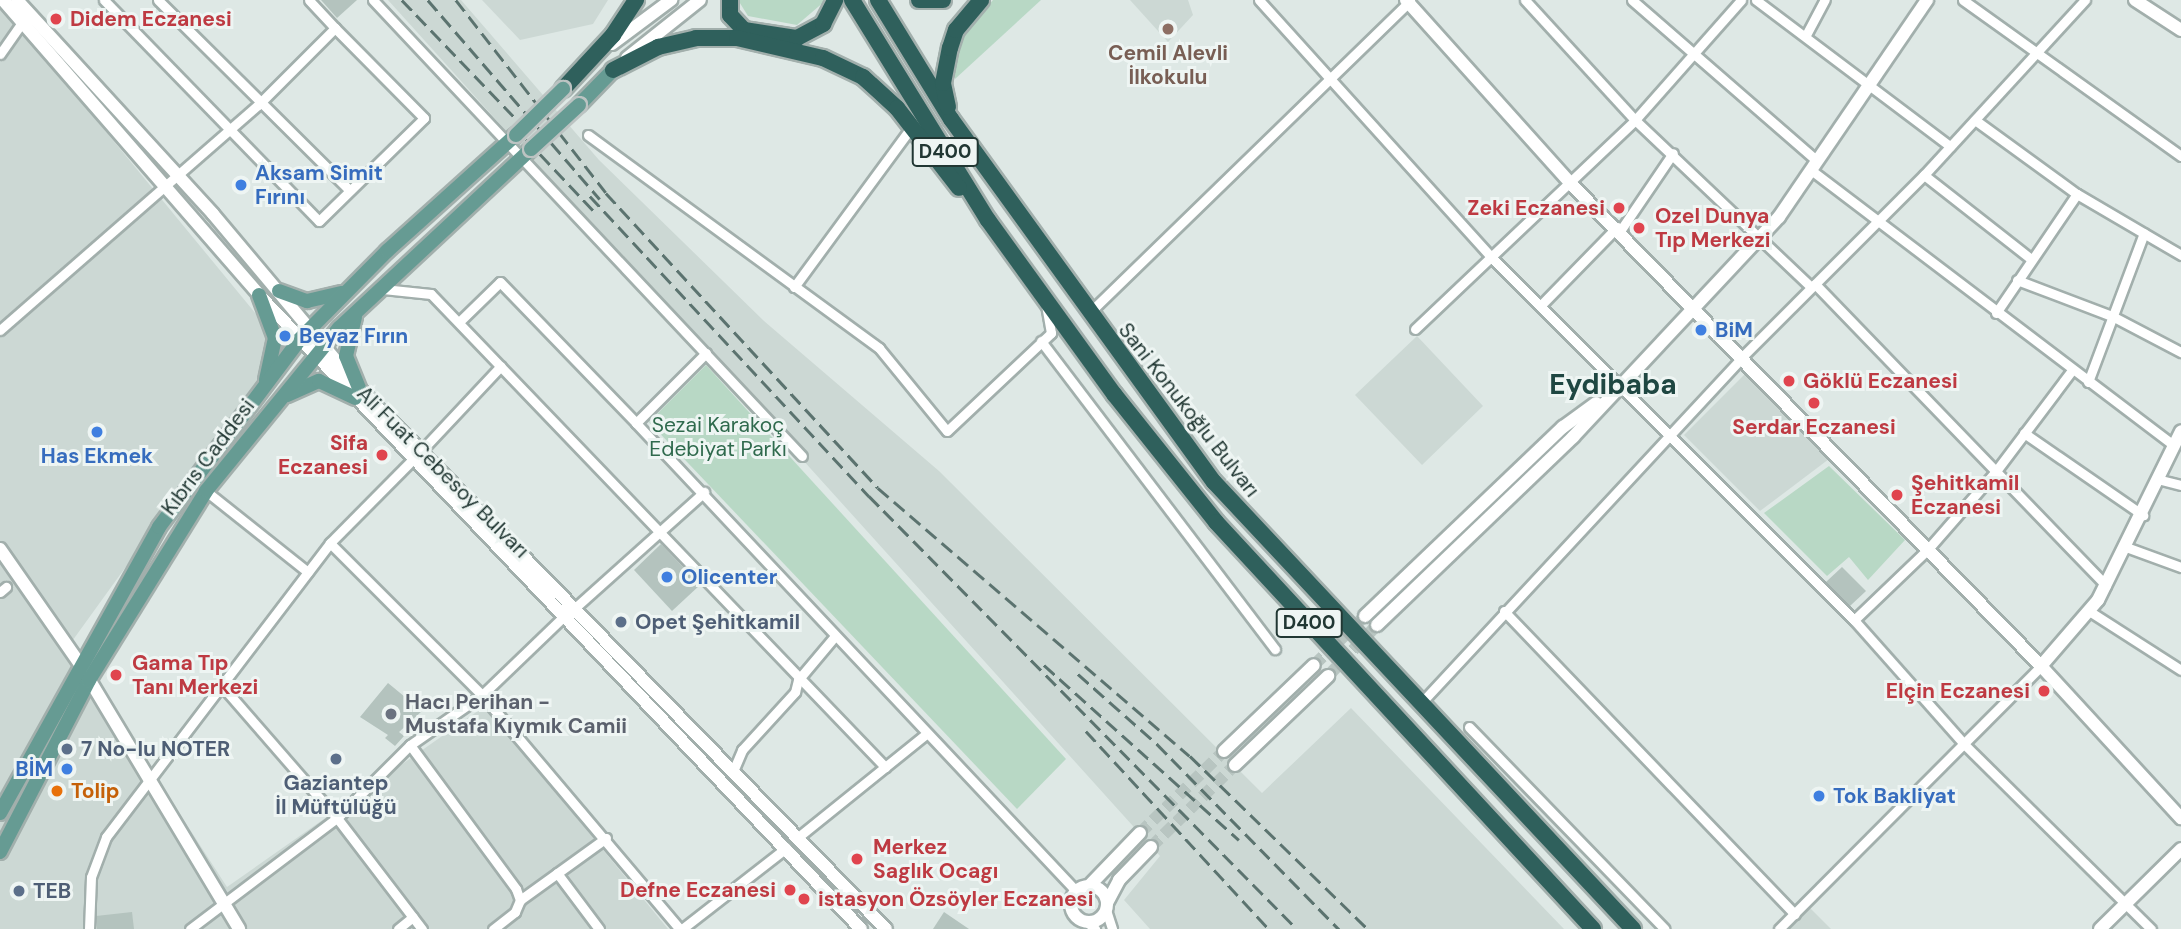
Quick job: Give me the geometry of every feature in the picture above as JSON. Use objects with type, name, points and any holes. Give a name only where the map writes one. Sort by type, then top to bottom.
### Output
[{"type":"highway","points":[[563,89],[613,36],[636,0]]},
{"type":"highway","points":[[730,0],[730,15],[744,30],[797,38],[823,24],[835,0]]},
{"type":"highway","name":"D400","points":[[852,0],[988,220],[1045,299],[1216,522],[1592,929]]},
{"type":"highway","name":"Sani Konukoğlu Bulvarı","points":[[878,0],[951,119],[1087,314],[1214,482],[1633,929]]},
{"type":"highway","points":[[919,0],[943,0]]},
{"type":"highway","points":[[951,119],[943,83],[950,48],[956,30],[981,0]]},
{"type":"highway","points":[[613,70],[658,47],[696,38],[737,37],[823,58],[863,77],[911,128],[988,220]]},
{"type":"main road","name":"Kıbrıs Caddesi","points":[[1,846],[89,680],[206,491],[272,407],[360,305],[579,105],[613,70]]},
{"type":"main road","points":[[0,813],[80,664],[159,527],[305,334],[348,288],[563,89]]},
{"type":"main road","points":[[279,292],[320,300],[348,288]]},
{"type":"main road","points":[[259,295],[275,338],[260,395]]},
{"type":"main road","points":[[272,407],[303,384],[319,381],[357,393],[346,341],[360,305]]},
{"type":"street","points":[[3,0],[161,186],[259,295],[305,334],[319,350]]},
{"type":"street","points":[[17,0],[279,292],[305,334]]},
{"type":"street","points":[[104,0],[227,131],[319,221],[424,118],[309,0]]},
{"type":"street","points":[[158,0],[258,105],[349,190]]},
{"type":"street","points":[[373,0],[527,153],[802,456]]},
{"type":"street","points":[[563,89],[631,27],[671,0]]},
{"type":"street","points":[[613,70],[700,0]]},
{"type":"street","points":[[1259,0],[1326,79],[1491,257],[1854,620],[1964,744],[2123,906],[2151,929]]},
{"type":"street","points":[[1525,0],[1635,120],[1813,286],[2106,585]]},
{"type":"street","points":[[1632,0],[1875,223],[2174,446]]},
{"type":"street","points":[[1415,329],[1635,120],[1741,0]]},
{"type":"street","points":[[1756,0],[1871,83],[1950,146]]},
{"type":"street","points":[[1806,35],[1825,0]]},
{"type":"street","points":[[1377,625],[1563,447],[1761,236],[1814,165],[1927,0]]},
{"type":"street","points":[[1963,0],[2181,156]]},
{"type":"street","points":[[1421,703],[1668,435],[1924,175],[2085,0]]},
{"type":"street","points":[[2135,0],[2181,30]]},
{"type":"street","points":[[1087,314],[1408,1],[1570,183],[1619,229],[1743,356],[2041,666],[2181,818]]},
{"type":"street","points":[[0,54],[22,23]]},
{"type":"street","points":[[2,325],[258,105],[335,27]]},
{"type":"street","points":[[1975,120],[2077,194],[2181,255]]},
{"type":"street","points":[[793,287],[911,128]]},
{"type":"street","points":[[588,135],[879,348],[947,431],[1051,333],[1045,299]]},
{"type":"street","points":[[1541,305],[1619,229],[1673,153]]},
{"type":"street","points":[[1924,175],[2031,258]]},
{"type":"street","points":[[1996,313],[2077,194]]},
{"type":"street","points":[[2088,382],[2144,233]]},
{"type":"street","points":[[2017,279],[2112,316],[2181,352]]},
{"type":"street","points":[[459,322],[500,282],[704,492],[928,733],[1083,889],[1100,890],[1112,929]]},
{"type":"street","points":[[377,290],[431,294],[660,530],[798,680],[885,767]]},
{"type":"street","points":[[1041,341],[1275,649]]},
{"type":"street","name":"Ali Fuat Cebesoy Bulvarı","points":[[319,350],[357,393],[418,454],[576,606],[886,929]]},
{"type":"street","points":[[636,424],[706,353]]},
{"type":"street","points":[[89,929],[96,860],[106,837],[152,782],[330,543],[501,366]]},
{"type":"street","points":[[1854,620],[1928,549],[1996,471],[2071,370]]},
{"type":"street","points":[[1365,616],[1563,427],[1619,386]]},
{"type":"street","points":[[1779,929],[2041,666],[2089,611],[2106,585],[2161,480],[2181,431]]},
{"type":"street","points":[[2024,433],[2143,515]]},
{"type":"street","points":[[418,454],[563,617],[861,929]]},
{"type":"street","points":[[2161,480],[2181,485]]},
{"type":"street","points":[[206,491],[308,572]]},
{"type":"street","points":[[576,606],[704,492]]},
{"type":"street","points":[[330,543],[482,695],[681,929],[786,848]]},
{"type":"street","points":[[2126,547],[2181,566]]},
{"type":"street","points":[[0,549],[80,664],[239,929]]},
{"type":"street","points":[[1504,611],[1795,914]]},
{"type":"street","points":[[2089,611],[2181,670]]},
{"type":"street","points":[[190,929],[337,818],[410,744],[482,695],[563,617]]},
{"type":"street","points":[[734,769],[742,750],[795,692],[798,680],[835,636]]},
{"type":"street","points":[[1224,751],[1314,665]]},
{"type":"street","points":[[1235,765],[1328,676]]},
{"type":"street","points":[[223,687],[337,818],[422,929]]},
{"type":"street","points":[[1469,727],[1665,929]]},
{"type":"street","points":[[797,838],[928,733]]},
{"type":"street","points":[[410,744],[520,900]]},
{"type":"street","points":[[1140,833],[1083,889],[1073,912],[1091,925],[1106,906],[1119,880],[1151,846]]},
{"type":"street","points":[[493,929],[515,912],[520,900],[606,838]]},
{"type":"street","points":[[2100,929],[2181,850]]},
{"type":"street","points":[[557,873],[599,929]]},
{"type":"street","points":[[398,929],[413,917]]},
{"type":"shaded area","points":[[388,0],[461,0],[599,160],[764,321],[939,471],[1262,793],[1351,708],[1564,929],[1150,929],[1124,900],[1160,856]]},
{"type":"shaded area","points":[[482,0],[608,0],[593,24],[520,40]]},
{"type":"shaded area","name":"Cemil Alevli İlkokulu","points":[[1130,0],[1188,0],[1193,15],[1168,42]]},
{"type":"shaded area","points":[[0,3],[284,348],[70,644],[227,887],[485,706],[668,929],[0,929]]},
{"type":"shaded area","points":[[1417,336],[1483,406],[1422,465],[1355,395]]},
{"type":"shaded area","points":[[1745,374],[1829,459],[1760,511],[1684,435]]},
{"type":"shaded area","points":[[1810,908],[1831,929],[1788,929]]},
{"type":"green space","points":[[738,0],[825,1],[797,25],[748,16]]},
{"type":"green space","points":[[993,0],[1041,0],[955,79],[955,56],[965,31]]},
{"type":"green space","name":"Sezai Karakoç Edebiyat Parkı","points":[[706,365],[1066,759],[1017,809],[649,422]]},
{"type":"green space","points":[[1829,466],[1905,540],[1868,580],[1849,557],[1827,576],[1764,513]]},
{"type":"building","points":[[321,0],[357,0],[337,18]]},
{"type":"building","name":"Olicenter","points":[[661,544],[700,585],[672,611],[634,570]]},
{"type":"building","points":[[1842,567],[1866,591],[1850,606],[1826,582]]},
{"type":"building","name":"Hacı Perihan - Mustafa Kıymık Camii","points":[[388,683],[422,711],[399,732],[404,736],[395,746],[385,738],[388,735],[360,717]]},
{"type":"building","points":[[132,912],[134,929],[97,929],[96,916]]},
{"type":"building","points":[[944,912],[969,929],[933,929]]},
{"type":"tunnel","points":[[1314,665],[1365,616]]},
{"type":"tunnel","points":[[1328,676],[1377,625]]},
{"type":"tunnel","points":[[1140,833],[1224,751]]},
{"type":"tunnel","points":[[1151,847],[1235,765]]},
{"type":"railway","points":[[402,0],[539,143]]},
{"type":"railway","points":[[428,0],[600,199]]},
{"type":"railway","points":[[456,0],[606,193],[878,488],[1190,756],[1368,929]]},
{"type":"railway","points":[[526,139],[593,210]]},
{"type":"railway","points":[[590,196],[869,496],[1297,929]]},
{"type":"railway","points":[[1044,665],[1239,840]]},
{"type":"railway","points":[[1078,674],[1157,744],[1339,929]]},
{"type":"railway","points":[[1086,731],[1269,929]]},
{"type":"place","name":"Didem Eczanesi","points":[[56,19]]},
{"type":"place","name":"Cemil Alevli İlkokulu","points":[[1168,29]]},
{"type":"place","name":"Aksam Simit Fırını","points":[[241,185]]},
{"type":"place","name":"Zeki Eczanesi","points":[[1619,208]]},
{"type":"place","name":"Ozel Dunya Tıp Merkezi","points":[[1639,228]]},
{"type":"place","name":"BiM","points":[[1701,330]]},
{"type":"place","name":"Beyaz Fırın","points":[[285,336]]},
{"type":"place","name":"Göklü Eczanesi","points":[[1789,381]]},
{"type":"place","name":"Serdar Eczanesi","points":[[1814,403]]},
{"type":"place","name":"Has Ekmek","points":[[97,432]]},
{"type":"place","name":"Sifa Eczanesi","points":[[382,455]]},
{"type":"place","name":"Şehitkamil Eczanesi","points":[[1897,495]]},
{"type":"place","name":"Olicenter","points":[[667,577]]},
{"type":"place","name":"Opet Şehitkamil","points":[[621,622]]},
{"type":"place","name":"Gama Tıp Tanı Merkezi","points":[[116,675]]},
{"type":"place","name":"Elçin Eczanesi","points":[[2044,691]]},
{"type":"place","name":"Hacı Perihan - Mustafa Kıymık Camii","points":[[391,714]]},
{"type":"place","name":"7 No-lu NOTER","points":[[67,749]]},
{"type":"place","name":"Gaziantep İl Müftülüğü","points":[[336,759]]},
{"type":"place","name":"BİM","points":[[67,769]]},
{"type":"place","name":"Tolip","points":[[57,791]]},
{"type":"place","name":"Tok Bakliyat","points":[[1819,796]]},
{"type":"place","name":"Merkez Saglık Ocagı","points":[[857,859]]},
{"type":"place","name":"Defne Eczanesi","points":[[790,890]]},
{"type":"place","name":"TEB","points":[[19,891]]},
{"type":"place","name":"istasyon Özsöyler Eczanesi","points":[[804,899]]},
{"type":"district","name":"Eydibaba","points":[[1613,385]]}]
